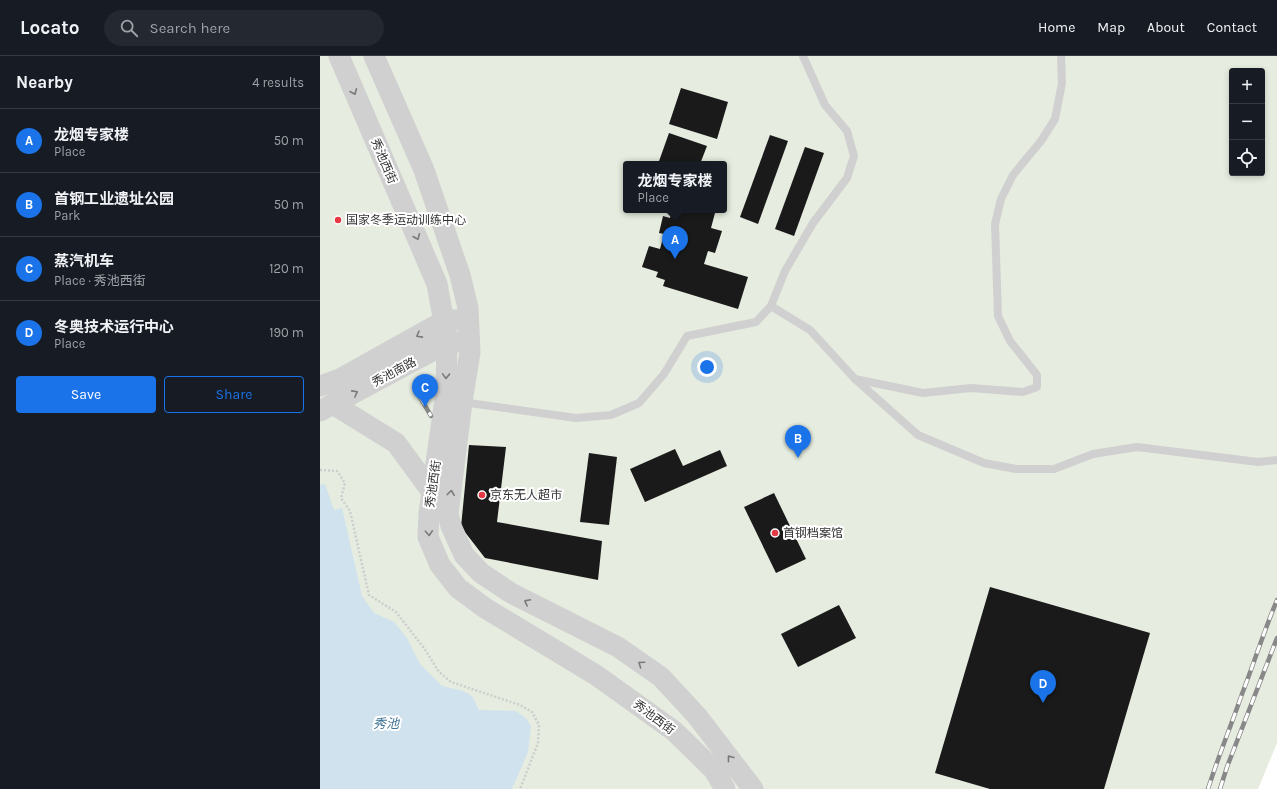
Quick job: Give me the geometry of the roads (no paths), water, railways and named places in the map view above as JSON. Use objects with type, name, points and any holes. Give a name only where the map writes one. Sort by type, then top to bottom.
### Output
[{"type":"street","name":"秀池西街","points":[[339,56],[437,284],[444,321],[453,400],[448,514],[451,526],[464,555],[481,573],[511,593],[618,647],[661,677],[697,716],[753,789]]},
{"type":"street","name":"秀池西街","points":[[374,56],[424,170],[460,275],[468,308],[470,352],[453,400],[432,492],[429,513],[428,537],[440,565],[458,588],[485,608],[596,675],[674,731],[714,770],[725,789]]},
{"type":"street","name":"秀池南路","points":[[320,386],[340,379],[444,321],[469,319]]},
{"type":"street","name":"秀池南路","points":[[327,407],[447,343],[470,340]]},
{"type":"street","points":[[327,407],[396,443],[432,492]]},
{"type":"lane","points":[[453,400],[576,418],[611,415],[639,403],[664,374],[687,336],[756,322],[771,306],[785,271],[813,223],[847,178],[854,156],[847,131],[825,105],[803,56]]},
{"type":"lane","points":[[855,379],[924,393],[971,388],[1023,392],[1037,387],[1037,375],[1010,341],[998,316],[995,224],[1001,199],[1013,175],[1041,141],[1055,119],[1062,83],[1061,56]]},
{"type":"lane","points":[[771,306],[810,330],[855,379],[918,435],[954,452],[984,463],[1016,469],[1054,469],[1093,454],[1137,448],[1258,462],[1277,460]]},
{"type":"water","name":"秀池","points":[[325,484],[334,510],[342,508],[362,596],[374,613],[394,622],[407,638],[420,664],[442,686],[463,691],[472,696],[479,710],[516,711],[527,719],[531,727],[528,752],[512,789],[320,789],[320,485]]},
{"type":"railway","points":[[420,397],[431,416]]},
{"type":"railway","points":[[1208,789],[1277,600]]},
{"type":"railway","points":[[1220,789],[1227,767],[1277,638]]},
{"type":"place","name":"国家冬季运动训练中心","points":[[338,220]]},
{"type":"place","name":"龙烟专家楼","points":[[675,259]]},
{"type":"place","name":"蒸汽机车","points":[[425,407]]},
{"type":"place","name":"首钢工业遗址公园","points":[[798,458]]},
{"type":"place","name":"京东无人超市","points":[[482,495]]},
{"type":"place","name":"首钢档案馆","points":[[775,533]]},
{"type":"place","name":"冬奥技术运行中心","points":[[1043,703]]}]
